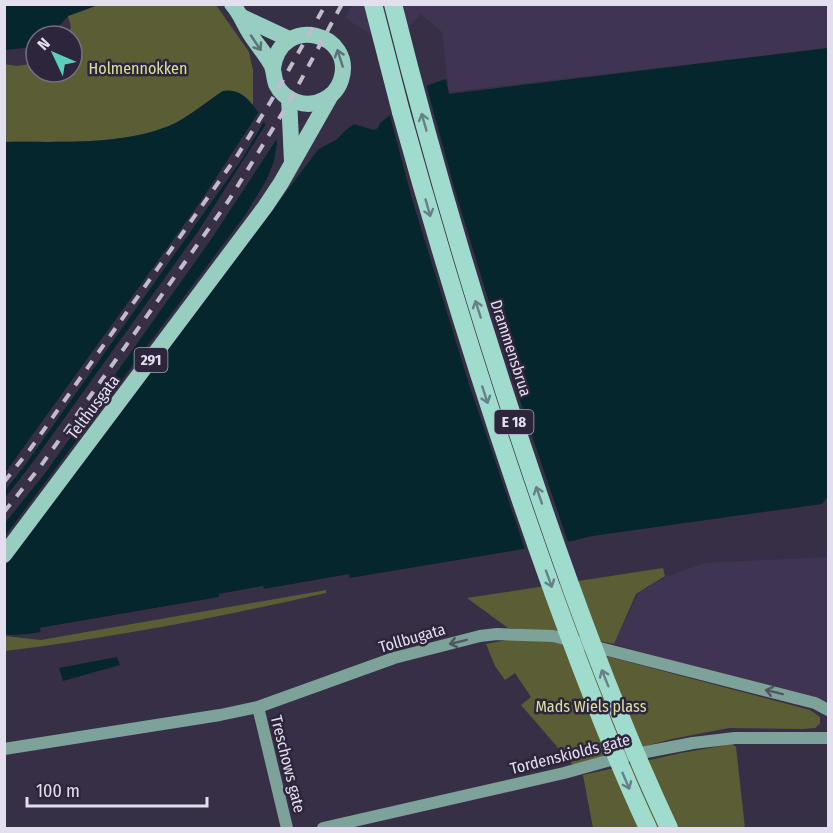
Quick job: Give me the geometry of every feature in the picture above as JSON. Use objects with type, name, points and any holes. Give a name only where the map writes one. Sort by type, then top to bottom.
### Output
[{"type":"highway","name":"E 18","points":[[373,4],[428,206],[503,448],[596,707],[648,828]]},
{"type":"highway","name":"Drammensbrua","points":[[393,4],[423,122],[470,284],[522,444],[598,659],[642,769],[669,828]]},
{"type":"highway","points":[[237,11],[289,39],[278,52],[273,68]]},
{"type":"highway","points":[[237,11],[273,68],[279,88],[289,98],[296,102],[310,104],[331,95]]},
{"type":"highway","name":"291","points":[[289,39],[312,34],[327,40],[338,50],[343,71],[339,85],[331,95]]},
{"type":"highway","name":"Telthusgata","points":[[4,555],[255,221],[274,194],[331,95]]},
{"type":"highway","points":[[289,98],[292,162]]},
{"type":"main road","name":"Tollbugata","points":[[4,749],[258,707],[394,658],[480,636],[497,634],[553,636],[815,703],[828,710]]},
{"type":"main road","name":"Treschows gate","points":[[258,707],[287,828]]},
{"type":"main road","name":"Tordenskiolds gate","points":[[322,828],[564,773],[625,756],[702,742],[735,738],[828,738]]},
{"type":"shaded area","points":[[5,4],[98,4],[68,16],[61,24],[24,24],[24,48],[5,50]]},
{"type":"shaded area","points":[[353,4],[828,5],[828,48],[449,92],[442,32],[421,14],[401,35],[372,35],[345,18]]},
{"type":"shaded area","points":[[828,48],[828,496],[822,504],[592,536],[349,578],[349,575],[264,589],[263,586],[220,594],[220,597],[40,628],[41,632],[4,634],[4,142],[88,141],[129,137],[176,123],[223,91],[234,91],[243,95],[250,102],[282,146],[309,154],[336,140],[354,124],[374,130],[378,128],[380,123],[428,85],[446,79],[449,94]]},
{"type":"shaded area","points":[[828,557],[828,710],[815,703],[614,644],[638,594],[665,577],[705,563]]},
{"type":"shaded area","points":[[117,657],[120,665],[63,681],[59,668]]},
{"type":"green space","name":"Holmennokken","points":[[98,5],[216,5],[249,52],[253,70],[253,105],[236,92],[223,91],[176,123],[129,137],[88,141],[5,142],[4,64],[24,65],[24,84],[84,84],[84,24],[70,24],[68,16]]},
{"type":"green space","points":[[663,568],[665,576],[636,594],[614,644],[555,632],[508,628],[467,598]]},
{"type":"green space","points":[[326,590],[326,593],[166,626],[5,651],[5,636],[41,640]]},
{"type":"green space","name":"Mads Wiels plass","points":[[511,639],[553,642],[810,710],[820,717],[820,724],[815,728],[803,729],[729,728],[672,739],[573,765],[521,705],[531,697],[515,673],[505,680],[495,666],[486,644]]},
{"type":"green space","points":[[732,744],[736,747],[745,828],[593,828],[583,775]]},
{"type":"pier","points":[[426,84],[454,187],[510,371],[569,545],[526,552],[469,384],[412,199],[389,112]]},
{"type":"pier","points":[[260,110],[266,118],[242,159],[23,468],[5,490],[5,473],[201,201]]},
{"type":"pier","points":[[268,121],[284,144],[309,151],[323,143],[4,567],[5,536],[246,214],[267,179],[274,161],[278,137],[212,238],[46,472],[5,523],[5,498],[199,230]]},
{"type":"pier","points":[[349,574],[350,581],[346,578],[264,592],[261,590],[223,596],[220,600],[43,630],[41,635],[40,628],[219,597],[219,594],[263,586],[264,589]]},
{"type":"railway","points":[[4,482],[31,448],[237,156],[326,4]]},
{"type":"railway","points":[[4,512],[40,467],[229,200],[288,104],[342,4]]}]
